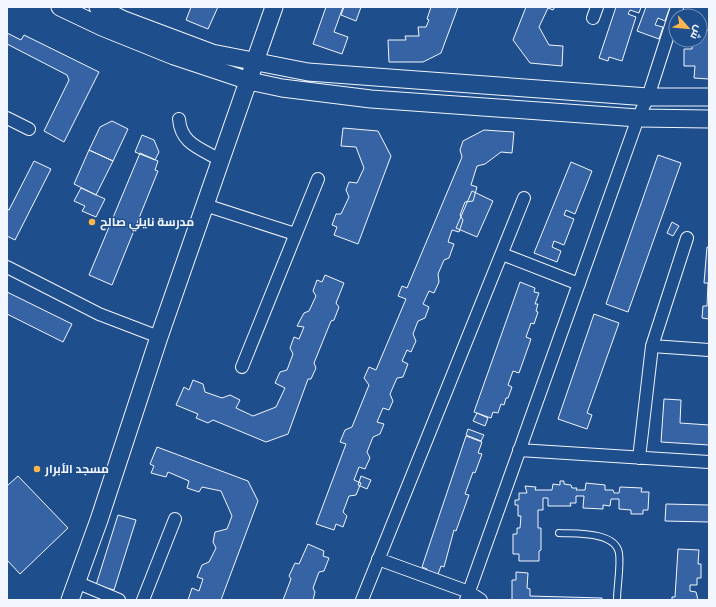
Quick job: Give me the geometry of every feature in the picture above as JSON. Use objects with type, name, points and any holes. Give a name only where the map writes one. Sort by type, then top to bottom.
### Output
[{"type":"street","points":[[60,7],[102,27],[174,56],[249,81],[282,88],[371,99],[638,118],[709,119]]},
{"type":"street","points":[[98,7],[124,20],[212,53],[308,72],[648,98],[709,97]]},
{"type":"street","points":[[70,600],[159,336],[274,7]]},
{"type":"street","points":[[467,596],[638,118],[648,98],[677,7]]},
{"type":"street","points":[[7,118],[30,129]]},
{"type":"street","points":[[179,119],[180,130],[189,142],[220,160]]},
{"type":"street","points":[[242,367],[318,179]]},
{"type":"street","points":[[362,600],[524,198]]},
{"type":"street","points":[[205,205],[295,234]]},
{"type":"street","points":[[639,458],[652,346],[687,238]]},
{"type":"street","points":[[502,254],[579,284]]},
{"type":"street","points":[[7,267],[99,314],[159,336]]},
{"type":"street","points":[[652,346],[709,350]]},
{"type":"street","points":[[519,450],[709,462]]},
{"type":"street","points":[[143,600],[174,519]]},
{"type":"street","points":[[378,559],[467,596],[481,600]]},
{"type":"street","points":[[76,582],[119,600]]},
{"type":"lane","points":[[559,533],[603,536],[613,543],[619,552],[616,600]]},
{"type":"building","points":[[191,7],[218,7],[208,29],[186,20]]},
{"type":"building","points":[[326,7],[343,7],[334,32],[348,37],[342,54],[313,44]]},
{"type":"building","points":[[344,7],[361,7],[356,21],[341,15]]},
{"type":"building","points":[[431,7],[458,7],[441,53],[423,62],[389,62],[388,40],[406,40],[405,36],[419,36],[418,27],[426,27],[429,20],[427,19]]},
{"type":"building","points":[[526,7],[555,7],[553,10],[548,8],[539,27],[549,45],[563,46],[562,66],[530,63],[513,40]]},
{"type":"building","points":[[616,7],[641,7],[639,13],[630,10],[628,14],[636,17],[622,61],[609,57],[608,61],[599,58]]},
{"type":"building","points":[[646,7],[670,7],[668,8],[665,21],[658,18],[655,25],[663,27],[659,39],[637,31]]},
{"type":"building","points":[[709,30],[709,79],[694,78],[695,66],[684,66],[684,49],[708,48]]},
{"type":"building","points":[[7,33],[21,40],[24,35],[99,72],[64,142],[44,131],[69,80],[67,75],[7,44]]},
{"type":"building","points":[[112,121],[128,129],[113,161],[89,150],[100,127]]},
{"type":"building","points":[[343,128],[378,131],[391,156],[358,244],[334,235],[337,227],[332,225],[336,214],[341,214],[349,197],[346,190],[349,182],[357,183],[364,168],[356,147],[341,146]]},
{"type":"building","points":[[484,130],[514,132],[512,153],[501,152],[485,164],[477,166],[471,185],[477,187],[473,201],[465,202],[460,215],[463,220],[459,232],[452,230],[448,242],[454,244],[449,258],[444,260],[438,274],[439,282],[434,293],[429,291],[423,304],[429,307],[425,318],[418,321],[413,334],[416,341],[411,352],[407,350],[402,361],[408,364],[403,377],[397,378],[390,394],[393,401],[389,410],[383,408],[377,422],[384,424],[380,434],[373,437],[367,452],[370,458],[365,469],[359,467],[354,480],[361,483],[356,495],[349,496],[343,512],[347,516],[343,527],[336,524],[334,530],[316,524],[346,444],[340,442],[345,430],[352,427],[369,385],[364,378],[369,367],[376,370],[406,299],[398,296],[402,286],[407,288],[462,157],[460,150],[463,141]]},
{"type":"building","points":[[142,135],[154,140],[159,152],[155,160],[135,152]]},
{"type":"building","points":[[89,150],[113,161],[96,195],[74,184]]},
{"type":"building","points":[[140,153],[158,161],[155,170],[158,171],[112,285],[89,275]]},
{"type":"building","points":[[658,155],[681,163],[628,312],[606,304]]},
{"type":"building","points":[[34,161],[51,169],[15,240],[7,236],[7,209],[9,210]]},
{"type":"building","points":[[571,162],[592,171],[575,214],[566,210],[564,215],[574,219],[564,245],[554,241],[552,247],[561,251],[557,262],[534,253]]},
{"type":"building","points":[[81,188],[105,199],[96,217],[82,211],[85,206],[74,201]]},
{"type":"building","points":[[472,191],[493,201],[477,237],[456,228]]},
{"type":"building","points":[[672,222],[679,226],[673,236],[667,233]]},
{"type":"building","points":[[707,247],[709,247],[709,319],[702,318],[703,306],[707,306],[708,283],[704,283]]},
{"type":"building","points":[[325,275],[344,283],[336,303],[339,307],[334,320],[331,321],[314,363],[316,368],[311,379],[308,379],[288,434],[266,442],[213,420],[208,423],[196,418],[198,414],[176,405],[184,387],[189,390],[193,380],[203,384],[205,392],[222,398],[230,395],[240,400],[236,408],[253,416],[276,407],[285,388],[275,383],[280,372],[287,370],[293,354],[290,348],[294,337],[299,339],[304,327],[297,326],[304,313],[309,311],[316,296],[313,291],[317,280],[322,282]]},
{"type":"building","points":[[520,282],[535,288],[534,292],[539,293],[535,304],[538,304],[536,311],[538,312],[534,324],[531,323],[526,337],[531,339],[519,373],[513,371],[508,385],[512,387],[508,398],[506,398],[504,405],[501,404],[498,413],[493,412],[491,418],[474,412]]},
{"type":"building","points":[[7,292],[72,324],[63,342],[7,314]]},
{"type":"building","points":[[594,314],[619,323],[587,413],[592,415],[587,429],[558,419]]},
{"type":"building","points":[[664,399],[681,400],[680,423],[709,425],[709,445],[661,442]]},
{"type":"building","points":[[477,413],[488,418],[485,426],[473,421]]},
{"type":"building","points":[[468,429],[484,435],[481,441],[466,435]]},
{"type":"building","points":[[466,436],[482,442],[478,453],[482,454],[475,473],[473,472],[465,494],[469,495],[456,531],[454,530],[444,567],[441,566],[437,577],[426,573],[427,569],[422,567]]},
{"type":"building","points":[[157,447],[248,481],[258,501],[221,600],[188,600],[192,588],[199,591],[203,579],[197,577],[202,565],[209,562],[216,548],[213,542],[215,532],[227,529],[232,516],[221,491],[202,487],[199,492],[187,488],[189,481],[168,472],[166,477],[151,473],[154,466],[150,464]]},
{"type":"building","points":[[18,476],[68,528],[20,574],[7,560],[7,486]]},
{"type":"building","points":[[361,476],[371,480],[367,489],[358,485]]},
{"type":"building","points":[[560,481],[564,481],[564,484],[571,485],[572,488],[577,488],[576,490],[585,490],[586,483],[605,485],[605,490],[613,490],[614,493],[619,493],[620,487],[642,488],[641,492],[649,492],[648,510],[643,510],[643,514],[631,514],[631,510],[619,509],[619,499],[611,499],[610,506],[603,505],[603,509],[583,508],[584,496],[576,496],[576,503],[570,503],[571,506],[548,506],[548,498],[543,498],[543,510],[538,510],[538,528],[541,528],[541,550],[539,551],[539,561],[519,561],[519,554],[513,554],[513,534],[517,534],[517,528],[520,528],[521,516],[518,516],[518,505],[515,505],[515,500],[519,500],[519,493],[527,493],[525,486],[536,487],[535,490],[552,490],[553,484],[560,485]]},
{"type":"building","points":[[666,504],[709,505],[709,522],[665,521]]},
{"type":"building","points":[[118,515],[136,520],[114,590],[96,585]]},
{"type":"building","points":[[308,544],[324,551],[323,556],[329,558],[324,571],[319,572],[313,588],[315,592],[313,600],[283,600],[291,579],[289,576],[295,563],[299,564]]},
{"type":"building","points":[[678,549],[699,550],[698,564],[701,564],[701,578],[697,578],[697,585],[690,585],[690,591],[696,592],[698,600],[672,600],[672,597],[675,597]]},
{"type":"building","points":[[516,572],[528,573],[527,588],[530,589],[530,596],[602,598],[602,600],[512,600],[512,580],[516,580]]},
{"type":"place","name":"مدرسة نايلي صالح","points":[[92,222]]},
{"type":"place","name":"مسجد الأبرار","points":[[37,469]]}]
